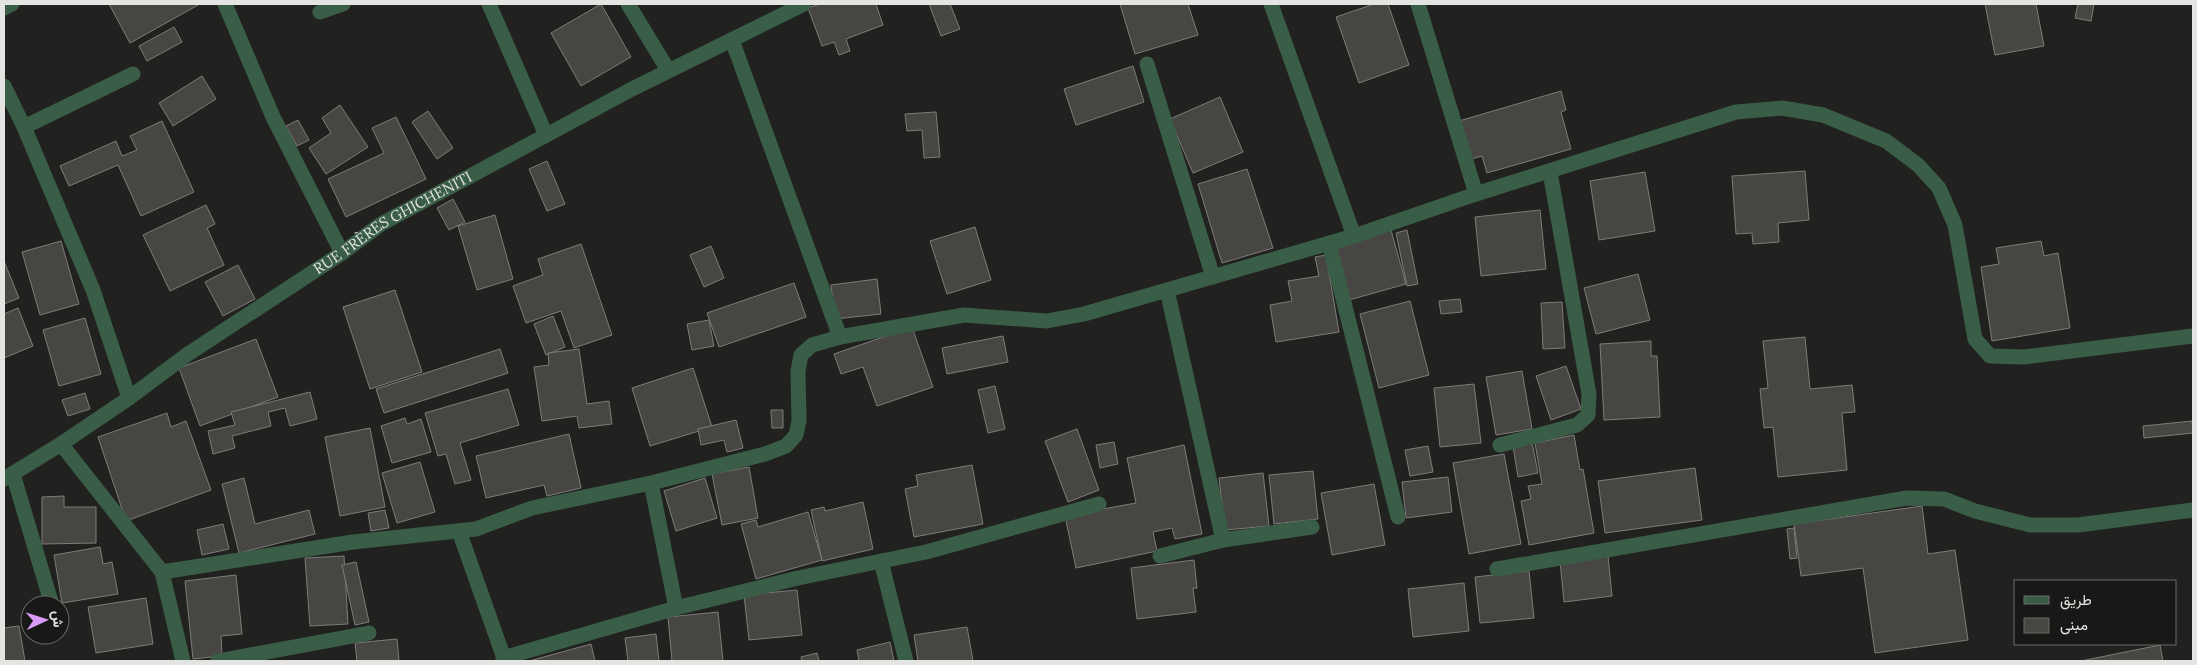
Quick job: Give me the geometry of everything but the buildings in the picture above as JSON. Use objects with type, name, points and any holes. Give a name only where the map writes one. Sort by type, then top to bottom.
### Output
[{"type":"street","points":[[4,8],[12,4]]},
{"type":"street","points":[[225,4],[273,117],[342,253]]},
{"type":"street","points":[[320,12],[343,4]]},
{"type":"street","points":[[489,4],[546,135]]},
{"type":"street","points":[[628,4],[668,70]]},
{"type":"street","name":"RUE FRÈRES GHICHENITI","points":[[8,477],[129,398],[188,354],[342,253],[380,224],[668,70],[804,4]]},
{"type":"street","points":[[1271,4],[1354,236]]},
{"type":"street","points":[[1418,4],[1476,194]]},
{"type":"street","points":[[732,40],[840,337]]},
{"type":"street","points":[[1147,64],[1213,277]]},
{"type":"street","points":[[24,127],[133,74]]},
{"type":"street","points":[[4,86],[24,127],[93,290],[129,398]]},
{"type":"street","points":[[162,572],[353,542],[476,529],[532,508],[651,483],[765,454],[786,446],[796,435],[800,421],[798,371],[801,355],[812,346],[840,337],[964,315],[1047,321],[1084,314],[1354,236],[1476,194],[1736,112],[1782,108],[1823,114],[1886,142],[1918,165],[1939,188],[1955,225],[1975,339],[1990,356],[2024,357],[2193,336]]},
{"type":"street","points":[[1500,445],[1577,425],[1588,415],[1589,394],[1550,172]]},
{"type":"street","points":[[1329,243],[1398,517]]},
{"type":"street","points":[[1167,290],[1223,540]]},
{"type":"street","points":[[61,444],[162,572],[183,661]]},
{"type":"street","points":[[8,477],[49,595]]},
{"type":"street","points":[[651,483],[676,608]]},
{"type":"street","points":[[1497,569],[1907,498],[1944,499],[1975,511],[2030,525],[2078,525],[2193,510]]},
{"type":"street","points":[[459,531],[504,660],[676,608],[798,578],[926,552],[1099,504]]},
{"type":"street","points":[[1160,556],[1223,540],[1312,527]]},
{"type":"street","points":[[881,561],[906,661]]},
{"type":"street","points":[[218,661],[369,633]]}]
